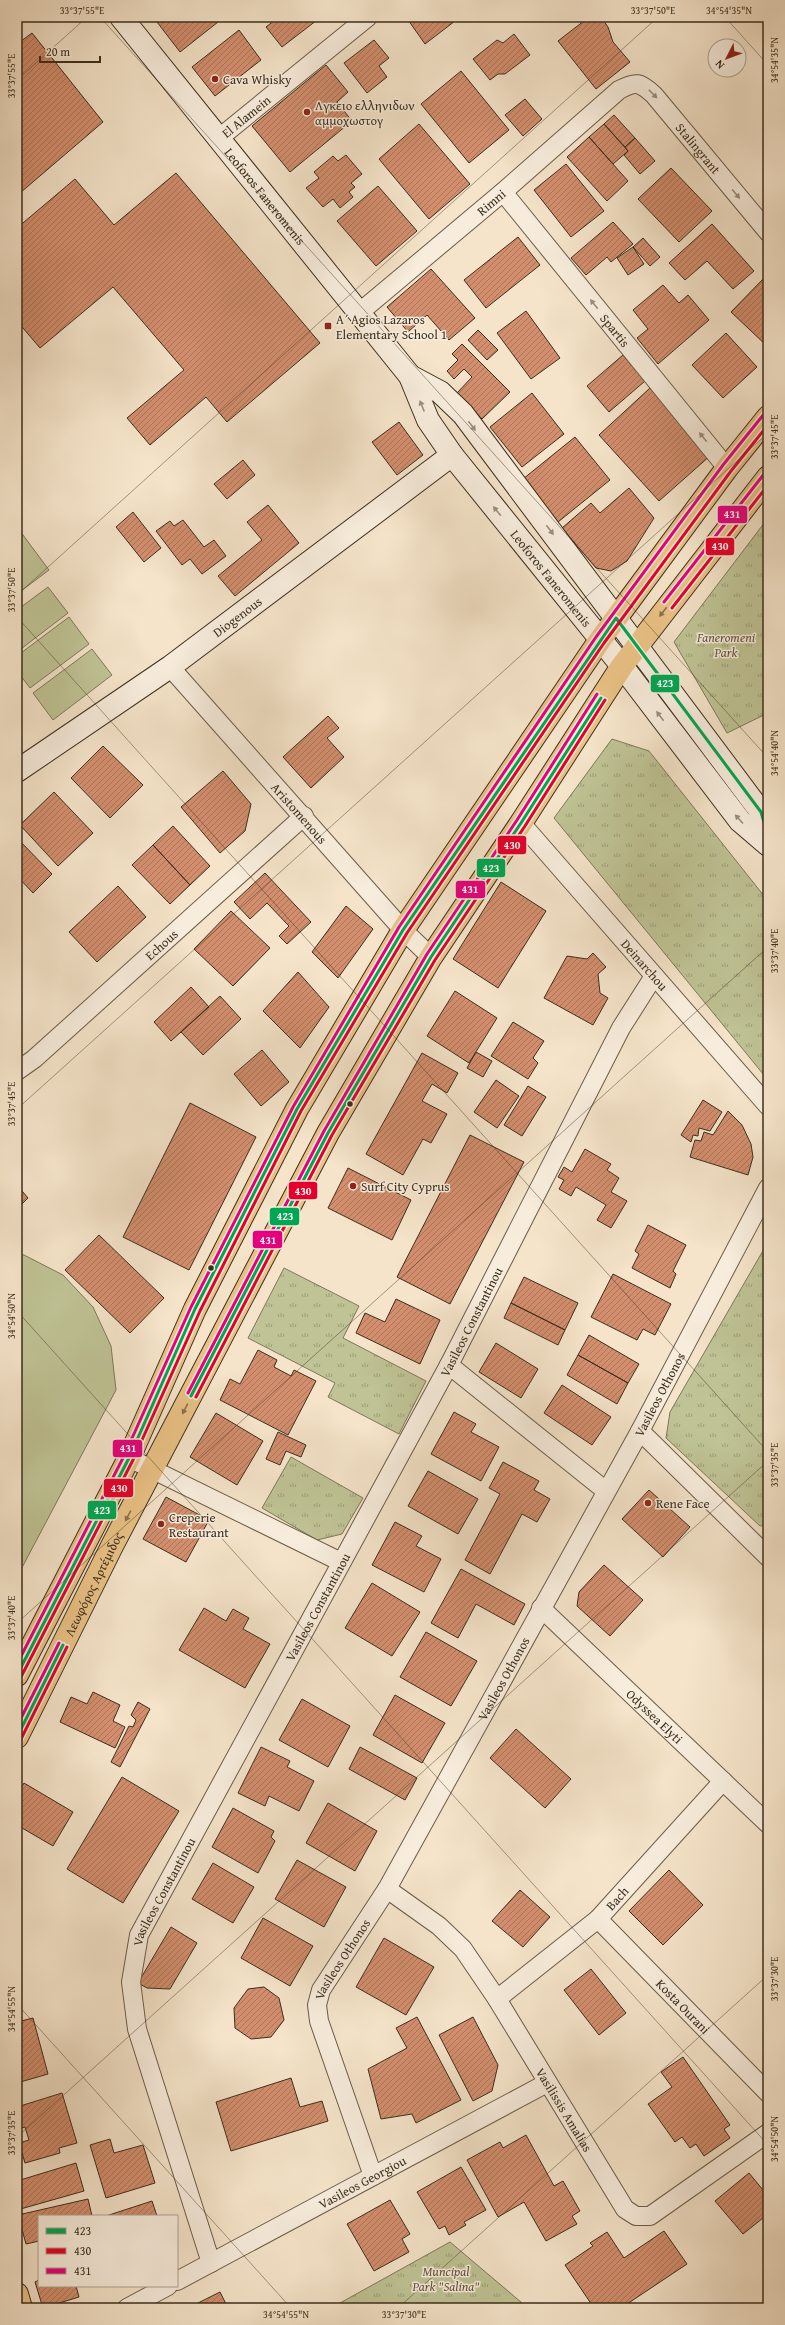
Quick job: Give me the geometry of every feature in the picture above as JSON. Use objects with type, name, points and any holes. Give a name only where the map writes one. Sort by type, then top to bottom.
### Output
[{"type":"main road","name":"Λεωφόρος Αρτέμιδος","points":[[17,1675],[129,1458],[195,1309],[297,1109],[403,930],[600,640],[727,468],[768,417]]},
{"type":"main road","name":"Λεωφόρος Αρτέμιδος","points":[[17,1737],[153,1469],[328,1132],[431,957],[521,823],[637,644],[768,477]]},
{"type":"main road","points":[[17,2294],[20,2308]]},
{"type":"street","name":"Leoforos Faneromenis","points":[[122,17],[218,139],[360,312],[410,376],[428,420],[452,455],[622,666],[740,821],[768,844]]},
{"type":"street","name":"El Alamein","points":[[218,139],[363,19]]},
{"type":"street","name":"Stalingrant","points":[[619,90],[632,83],[643,85],[654,95],[768,232]]},
{"type":"street","name":"Rimni","points":[[360,312],[503,192],[619,90]]},
{"type":"street","name":"Spartis","points":[[503,192],[727,468]]},
{"type":"street","name":"Leoforos Faneromenis","points":[[410,376],[440,392],[463,414],[637,644],[761,812],[768,836]]},
{"type":"street","name":"Diogenous","points":[[17,771],[170,667],[452,455]]},
{"type":"street","name":"Aristomenous","points":[[170,667],[304,816],[403,930],[431,957]]},
{"type":"street","name":"Echous","points":[[17,1071],[34,1058],[304,816]]},
{"type":"street","name":"Deinarchou","points":[[521,823],[768,1106]]},
{"type":"street","name":"Vasileos Constantinou","points":[[211,2263],[137,2029],[131,1982],[139,1935],[448,1365],[621,1028],[654,976]]},
{"type":"street","name":"Vasileos Othonos","points":[[373,2176],[319,2020],[317,2005],[321,1990],[387,1889],[640,1431],[768,1188]]},
{"type":"street","points":[[448,1365],[606,1491]]},
{"type":"street","points":[[640,1431],[768,1557]]},
{"type":"street","points":[[129,1458],[340,1562]]},
{"type":"street","name":"Odyssea Elyti","points":[[541,1608],[768,1824]]},
{"type":"street","name":"Bach","points":[[497,1999],[598,1919],[723,1781]]},
{"type":"street","name":"Vasilissis Amalias","points":[[387,1889],[452,1936],[463,1949],[497,1999],[625,2209],[636,2216],[650,2216],[768,2133]]},
{"type":"street","name":"Kosta Ourani","points":[[598,1919],[768,2092]]},
{"type":"street","name":"Vasileos Georgiou","points":[[178,2280],[547,2083]]},
{"type":"street","points":[[127,2308],[166,2287]]},
{"type":"green space","name":"Faneromeni Park","points":[[768,518],[768,713],[727,733],[674,642]]},
{"type":"green space","points":[[20,531],[49,570],[17,594],[17,533]]},
{"type":"green space","points":[[48,587],[68,613],[17,652],[17,610]]},
{"type":"green space","points":[[69,617],[89,644],[30,688],[17,671],[17,656]]},
{"type":"green space","points":[[92,649],[112,675],[53,720],[33,693]]},
{"type":"green space","points":[[612,739],[649,751],[768,901],[768,1080],[554,818]]},
{"type":"green space","points":[[768,1242],[768,1525],[760,1526],[666,1438],[670,1412]]},
{"type":"green space","points":[[17,1254],[24,1255],[63,1275],[93,1307],[111,1346],[116,1390],[17,1577]]},
{"type":"green space","points":[[284,1268],[359,1306],[343,1338],[426,1381],[399,1434],[328,1397],[335,1383],[248,1338]]},
{"type":"green space","points":[[291,1457],[363,1498],[342,1534],[317,1540],[262,1508]]},
{"type":"green space","name":"Muncipal Park \"Salina\"","points":[[450,2242],[528,2308],[331,2308]]},
{"type":"building","points":[[164,17],[215,17],[218,22],[180,52],[157,22]]},
{"type":"building","points":[[279,17],[321,17],[282,47],[266,27]]},
{"type":"building","points":[[406,17],[452,17],[455,21],[425,44]]},
{"type":"building","points":[[589,17],[601,17],[608,27],[613,42],[630,62],[596,89],[558,41]]},
{"type":"building","points":[[239,30],[261,60],[215,96],[192,67]]},
{"type":"building","points":[[32,33],[103,122],[20,193],[17,189],[17,44]]},
{"type":"building","points":[[514,34],[530,55],[505,74],[498,74],[490,80],[473,59],[497,40],[503,43]]},
{"type":"building","points":[[374,40],[389,58],[379,66],[387,77],[367,93],[344,63]]},
{"type":"building","name":"Λγκειο ελληνιδων αμμοχωστογ","points":[[326,65],[348,92],[337,102],[352,121],[290,172],[252,126]]},
{"type":"building","points":[[461,71],[509,130],[469,163],[421,104]]},
{"type":"building","points":[[525,99],[542,119],[523,136],[505,115]]},
{"type":"building","points":[[614,115],[635,138],[625,147],[604,124]]},
{"type":"building","points":[[419,124],[470,184],[429,219],[379,159]]},
{"type":"building","points":[[604,124],[628,151],[613,164],[589,137]]},
{"type":"building","points":[[589,137],[628,181],[607,201],[567,157]]},
{"type":"building","points":[[635,138],[655,161],[640,174],[624,155],[628,151],[625,147]]},
{"type":"building","points":[[346,155],[362,174],[351,183],[355,187],[349,192],[353,197],[340,208],[333,199],[323,207],[306,188],[319,178],[314,172],[333,156],[338,161]]},
{"type":"building","points":[[566,164],[604,211],[571,237],[534,190]]},
{"type":"building","points":[[671,168],[712,211],[679,242],[638,199]]},
{"type":"building","points":[[176,173],[320,343],[227,422],[206,397],[150,445],[127,418],[184,370],[113,287],[40,348],[17,321],[17,228],[75,179],[114,225]]},
{"type":"building","points":[[378,186],[417,231],[376,266],[337,221]]},
{"type":"building","points":[[613,222],[633,244],[611,262],[607,257],[586,275],[571,258]]},
{"type":"building","points":[[712,224],[754,271],[733,289],[707,261],[685,280],[669,263]]},
{"type":"building","points":[[518,237],[540,265],[486,308],[464,280]]},
{"type":"building","points":[[643,238],[660,257],[650,266],[633,247]]},
{"type":"building","points":[[633,247],[644,264],[628,275],[617,258]]},
{"type":"building","points":[[431,269],[475,318],[449,340],[427,315],[408,332],[387,307]]},
{"type":"building","points":[[763,279],[768,284],[768,347],[731,312]]},
{"type":"building","points":[[663,285],[679,303],[688,295],[709,320],[658,364],[637,338],[648,329],[633,310]]},
{"type":"building","points":[[526,311],[560,358],[531,379],[497,333]]},
{"type":"building","points":[[478,330],[498,350],[487,360],[468,340]]},
{"type":"building","points":[[726,333],[757,367],[723,398],[692,365]]},
{"type":"building","points":[[462,344],[510,392],[482,419],[457,393],[472,377],[464,369],[454,379],[447,371],[458,360],[452,354]]},
{"type":"building","points":[[623,355],[645,381],[609,412],[587,386]]},
{"type":"building","points":[[650,388],[711,455],[659,501],[599,435]]},
{"type":"building","points":[[532,393],[564,434],[522,467],[490,427]]},
{"type":"building","points":[[399,422],[423,455],[397,475],[372,442]]},
{"type":"building","points":[[575,437],[610,480],[558,522],[523,479]]},
{"type":"building","points":[[243,460],[255,475],[227,499],[214,484]]},
{"type":"building","points":[[629,488],[654,518],[627,561],[611,571],[596,568],[562,528],[591,503],[600,513]]},
{"type":"building","points":[[268,505],[299,543],[235,596],[218,576],[262,540],[247,522]]},
{"type":"building","points":[[133,512],[161,548],[144,562],[116,527]]},
{"type":"building","points":[[183,520],[204,547],[214,540],[226,556],[202,574],[190,559],[182,565],[156,531],[170,521],[174,526]]},
{"type":"building","points":[[328,716],[339,728],[327,738],[344,757],[311,788],[283,757]]},
{"type":"building","points":[[103,746],[143,785],[110,818],[71,778]]},
{"type":"building","points":[[223,771],[251,804],[245,831],[220,853],[181,807]]},
{"type":"building","points":[[54,792],[93,833],[58,866],[20,825]]},
{"type":"building","points":[[173,826],[210,866],[190,885],[153,845]]},
{"type":"building","points":[[17,838],[52,874],[33,893],[17,876]]},
{"type":"building","points":[[153,845],[190,885],[170,904],[132,865]]},
{"type":"building","points":[[265,873],[311,922],[287,944],[279,936],[289,926],[267,903],[250,919],[234,902]]},
{"type":"building","points":[[501,882],[546,911],[498,988],[453,959]]},
{"type":"building","points":[[118,886],[146,917],[97,962],[69,932]]},
{"type":"building","points":[[346,906],[373,929],[338,978],[312,952]]},
{"type":"building","points":[[231,911],[270,948],[233,986],[194,949]]},
{"type":"building","points":[[593,953],[606,967],[598,974],[600,993],[608,998],[593,1025],[544,998],[567,956],[587,959]]},
{"type":"building","points":[[298,972],[329,1007],[300,1048],[263,1011]]},
{"type":"building","points":[[191,987],[209,1007],[171,1041],[154,1022]]},
{"type":"building","points":[[455,991],[497,1018],[469,1063],[427,1036]]},
{"type":"building","points":[[220,996],[241,1019],[203,1055],[181,1032]]},
{"type":"building","points":[[513,1022],[544,1041],[533,1058],[538,1063],[528,1079],[491,1056]]},
{"type":"building","points":[[262,1050],[289,1082],[261,1106],[234,1074]]},
{"type":"building","points":[[476,1052],[492,1061],[483,1077],[467,1068]]},
{"type":"building","points":[[422,1053],[458,1073],[447,1093],[432,1084],[422,1101],[447,1114],[431,1143],[423,1139],[403,1175],[366,1154]]},
{"type":"building","points":[[496,1080],[519,1096],[497,1128],[474,1112]]},
{"type":"building","points":[[528,1086],[546,1097],[522,1136],[504,1125]]},
{"type":"building","points":[[703,1100],[722,1112],[710,1131],[699,1128],[698,1136],[693,1135],[691,1142],[681,1135]]},
{"type":"building","points":[[190,1103],[256,1137],[189,1270],[123,1237]]},
{"type":"building","points":[[728,1111],[742,1125],[751,1144],[753,1157],[748,1175],[690,1157],[695,1140],[701,1141],[704,1132],[713,1135]]},
{"type":"building","points":[[470,1135],[524,1162],[450,1304],[397,1277]]},
{"type":"building","points":[[585,1149],[611,1164],[607,1170],[619,1178],[611,1192],[627,1201],[611,1228],[597,1220],[606,1205],[576,1187],[571,1196],[559,1189],[564,1180],[558,1177],[564,1167],[572,1172]]},
{"type":"building","points":[[348,1168],[411,1200],[392,1240],[328,1208]]},
{"type":"building","points":[[17,1185],[28,1198],[17,1209]]},
{"type":"building","points":[[648,1225],[686,1245],[673,1271],[676,1274],[670,1288],[632,1268],[639,1254],[635,1251]]},
{"type":"building","points":[[99,1235],[164,1298],[130,1333],[65,1270]]},
{"type":"building","points":[[613,1274],[671,1304],[655,1335],[643,1329],[637,1340],[591,1317]]},
{"type":"building","points":[[524,1277],[578,1303],[565,1330],[511,1303]]},
{"type":"building","points":[[396,1299],[440,1320],[420,1364],[356,1333],[365,1313],[385,1322]]},
{"type":"building","points":[[511,1303],[565,1330],[558,1345],[504,1318]]},
{"type":"building","points":[[589,1335],[639,1364],[628,1383],[578,1355]]},
{"type":"building","points":[[496,1343],[538,1369],[521,1398],[479,1372]]},
{"type":"building","points":[[258,1350],[277,1360],[274,1367],[291,1376],[294,1370],[316,1381],[288,1435],[220,1400],[230,1379],[240,1384]]},
{"type":"building","points":[[578,1355],[628,1383],[617,1404],[567,1375]]},
{"type":"building","points":[[562,1385],[611,1417],[592,1445],[544,1413]]},
{"type":"building","points":[[454,1412],[476,1424],[471,1432],[499,1447],[481,1481],[431,1454]]},
{"type":"building","points":[[216,1413],[263,1441],[237,1485],[190,1457]]},
{"type":"building","points":[[278,1432],[306,1445],[301,1457],[286,1451],[280,1465],[266,1459]]},
{"type":"building","points":[[503,1462],[539,1481],[534,1490],[550,1499],[537,1522],[522,1514],[490,1574],[465,1560],[500,1494],[489,1488]]},
{"type":"building","points":[[428,1471],[478,1499],[458,1534],[408,1506]]},
{"type":"building","points":[[649,1490],[690,1527],[663,1557],[622,1519]]},
{"type":"building","points":[[166,1497],[209,1520],[186,1562],[143,1539]]},
{"type":"building","points":[[395,1522],[422,1536],[416,1546],[441,1559],[424,1592],[372,1565]]},
{"type":"building","points":[[604,1565],[643,1600],[610,1636],[577,1606],[579,1592]]},
{"type":"building","points":[[461,1569],[525,1604],[514,1625],[476,1604],[458,1638],[431,1623]]},
{"type":"building","points":[[372,1583],[420,1612],[392,1656],[345,1628]]},
{"type":"building","points":[[204,1608],[226,1621],[233,1609],[249,1618],[243,1629],[270,1644],[245,1688],[179,1650]]},
{"type":"building","points":[[426,1632],[477,1661],[451,1706],[400,1677]]},
{"type":"building","points":[[93,1692],[120,1705],[113,1721],[125,1727],[115,1748],[60,1722],[71,1697],[87,1704]]},
{"type":"building","points":[[395,1695],[445,1723],[422,1763],[373,1735]]},
{"type":"building","points":[[302,1699],[350,1726],[328,1767],[279,1740]]},
{"type":"building","points":[[138,1702],[150,1709],[120,1767],[111,1762],[129,1726],[133,1727],[136,1720],[131,1715]]},
{"type":"building","points":[[516,1729],[571,1779],[545,1808],[490,1758]]},
{"type":"building","points":[[261,1747],[290,1761],[287,1767],[314,1781],[299,1811],[269,1796],[265,1806],[238,1793]]},
{"type":"building","points":[[360,1747],[417,1778],[405,1800],[349,1769]]},
{"type":"building","points":[[122,1777],[179,1811],[123,1903],[67,1869]]},
{"type":"building","points":[[24,1783],[73,1812],[53,1846],[17,1825],[17,1795]]},
{"type":"building","points":[[328,1803],[377,1831],[355,1871],[306,1843]]},
{"type":"building","points":[[233,1808],[274,1831],[271,1837],[275,1841],[258,1873],[212,1847]]},
{"type":"building","points":[[297,1860],[346,1887],[324,1927],[275,1899]]},
{"type":"building","points":[[213,1863],[254,1887],[233,1923],[192,1899]]},
{"type":"building","points":[[669,1870],[703,1905],[663,1945],[629,1911]]},
{"type":"building","points":[[520,1890],[550,1917],[523,1947],[492,1921]]},
{"type":"building","points":[[263,1918],[313,1946],[290,1986],[241,1958]]},
{"type":"building","points":[[171,1927],[197,1943],[170,1989],[147,1988],[138,1983]]},
{"type":"building","points":[[384,1938],[434,1967],[406,2015],[356,1987]]},
{"type":"building","points":[[591,1969],[626,2013],[599,2035],[564,1990]]},
{"type":"building","points":[[264,1987],[279,1998],[284,2020],[271,2037],[251,2039],[235,2028],[234,2008],[248,1989]]},
{"type":"building","points":[[417,2017],[461,2100],[416,2123],[412,2114],[381,2119],[368,2069],[407,2048],[396,2028]]},
{"type":"building","points":[[473,2017],[498,2065],[492,2091],[473,2101],[439,2035]]},
{"type":"building","points":[[33,2018],[48,2074],[17,2083],[17,2022]]},
{"type":"building","points":[[683,2057],[730,2125],[724,2129],[730,2138],[704,2156],[696,2144],[690,2148],[682,2137],[675,2142],[648,2104],[672,2087],[661,2072]]},
{"type":"building","points":[[291,2078],[300,2107],[322,2101],[328,2121],[231,2151],[216,2102]]},
{"type":"building","points":[[62,2093],[77,2143],[59,2148],[60,2153],[25,2163],[19,2143],[29,2140],[25,2127],[17,2129],[17,2107]]},
{"type":"building","points":[[526,2135],[554,2186],[563,2181],[580,2211],[572,2216],[577,2224],[546,2241],[524,2202],[498,2217],[467,2160],[500,2142],[503,2148]]},
{"type":"building","points":[[110,2139],[114,2153],[143,2145],[155,2183],[106,2198],[90,2145]]},
{"type":"building","points":[[76,2163],[84,2191],[17,2210],[17,2181]]},
{"type":"building","points":[[461,2167],[486,2210],[464,2222],[466,2225],[449,2235],[445,2226],[439,2229],[417,2192]]},
{"type":"building","points":[[749,2173],[768,2196],[768,2214],[743,2234],[715,2201]]},
{"type":"building","points":[[88,2199],[92,2215],[38,2215],[38,2241],[26,2244],[18,2215]]},
{"type":"building","points":[[390,2200],[410,2234],[402,2239],[409,2252],[374,2271],[347,2224]]},
{"type":"building","points":[[152,2201],[157,2215],[109,2215]]},
{"type":"building","points":[[664,2231],[687,2264],[621,2308],[594,2308],[565,2265],[593,2246],[590,2243],[607,2232],[624,2258]]},
{"type":"building","points":[[38,2280],[38,2287],[76,2287],[79,2297],[43,2308],[35,2282]]},
{"type":"building","points":[[220,2292],[228,2308],[188,2308]]},
{"type":"transit line","name":"431","points":[[17,1664],[124,1456],[191,1307],[293,1107],[399,927],[596,637],[723,465],[764,414]]},
{"type":"transit line","name":"430","points":[[21,1677],[133,1460],[200,1311],[301,1111],[407,933],[604,643],[731,471],[768,425]]},
{"type":"transit line","name":"431","points":[[664,602],[764,474]]},
{"type":"transit line","name":"430","points":[[672,608],[768,485]]},
{"type":"transit line","name":"423","points":[[17,1675],[129,1458],[195,1309],[297,1109],[403,930],[616,618],[761,812],[768,836]]},
{"type":"transit line","name":"431","points":[[188,1393],[324,1131],[427,954],[517,820],[597,694]]},
{"type":"transit line","name":"423","points":[[191,1396],[328,1133],[431,957],[521,823],[601,698]]},
{"type":"transit line","name":"430","points":[[196,1397],[332,1135],[435,960],[525,826],[605,700]]},
{"type":"transit line","name":"431","points":[[17,1726],[59,1643]]},
{"type":"transit line","name":"423","points":[[17,1737],[63,1645]]},
{"type":"transit line","name":"430","points":[[21,1739],[67,1647]]},
{"type":"place","name":"Cava Whisky","points":[[215,79]]},
{"type":"place","name":"Λγκειο ελληνιδων αμμοχωστογ","points":[[307,112]]},
{"type":"place","name":"A´ Agios Lazaros Elementary School 1","points":[[328,326]]},
{"type":"place","name":"Surf City Cyprus","points":[[353,1186]]},
{"type":"place","name":"Rene Face","points":[[648,1503]]},
{"type":"place","name":"Creperie Restaurant","points":[[161,1524]]}]
